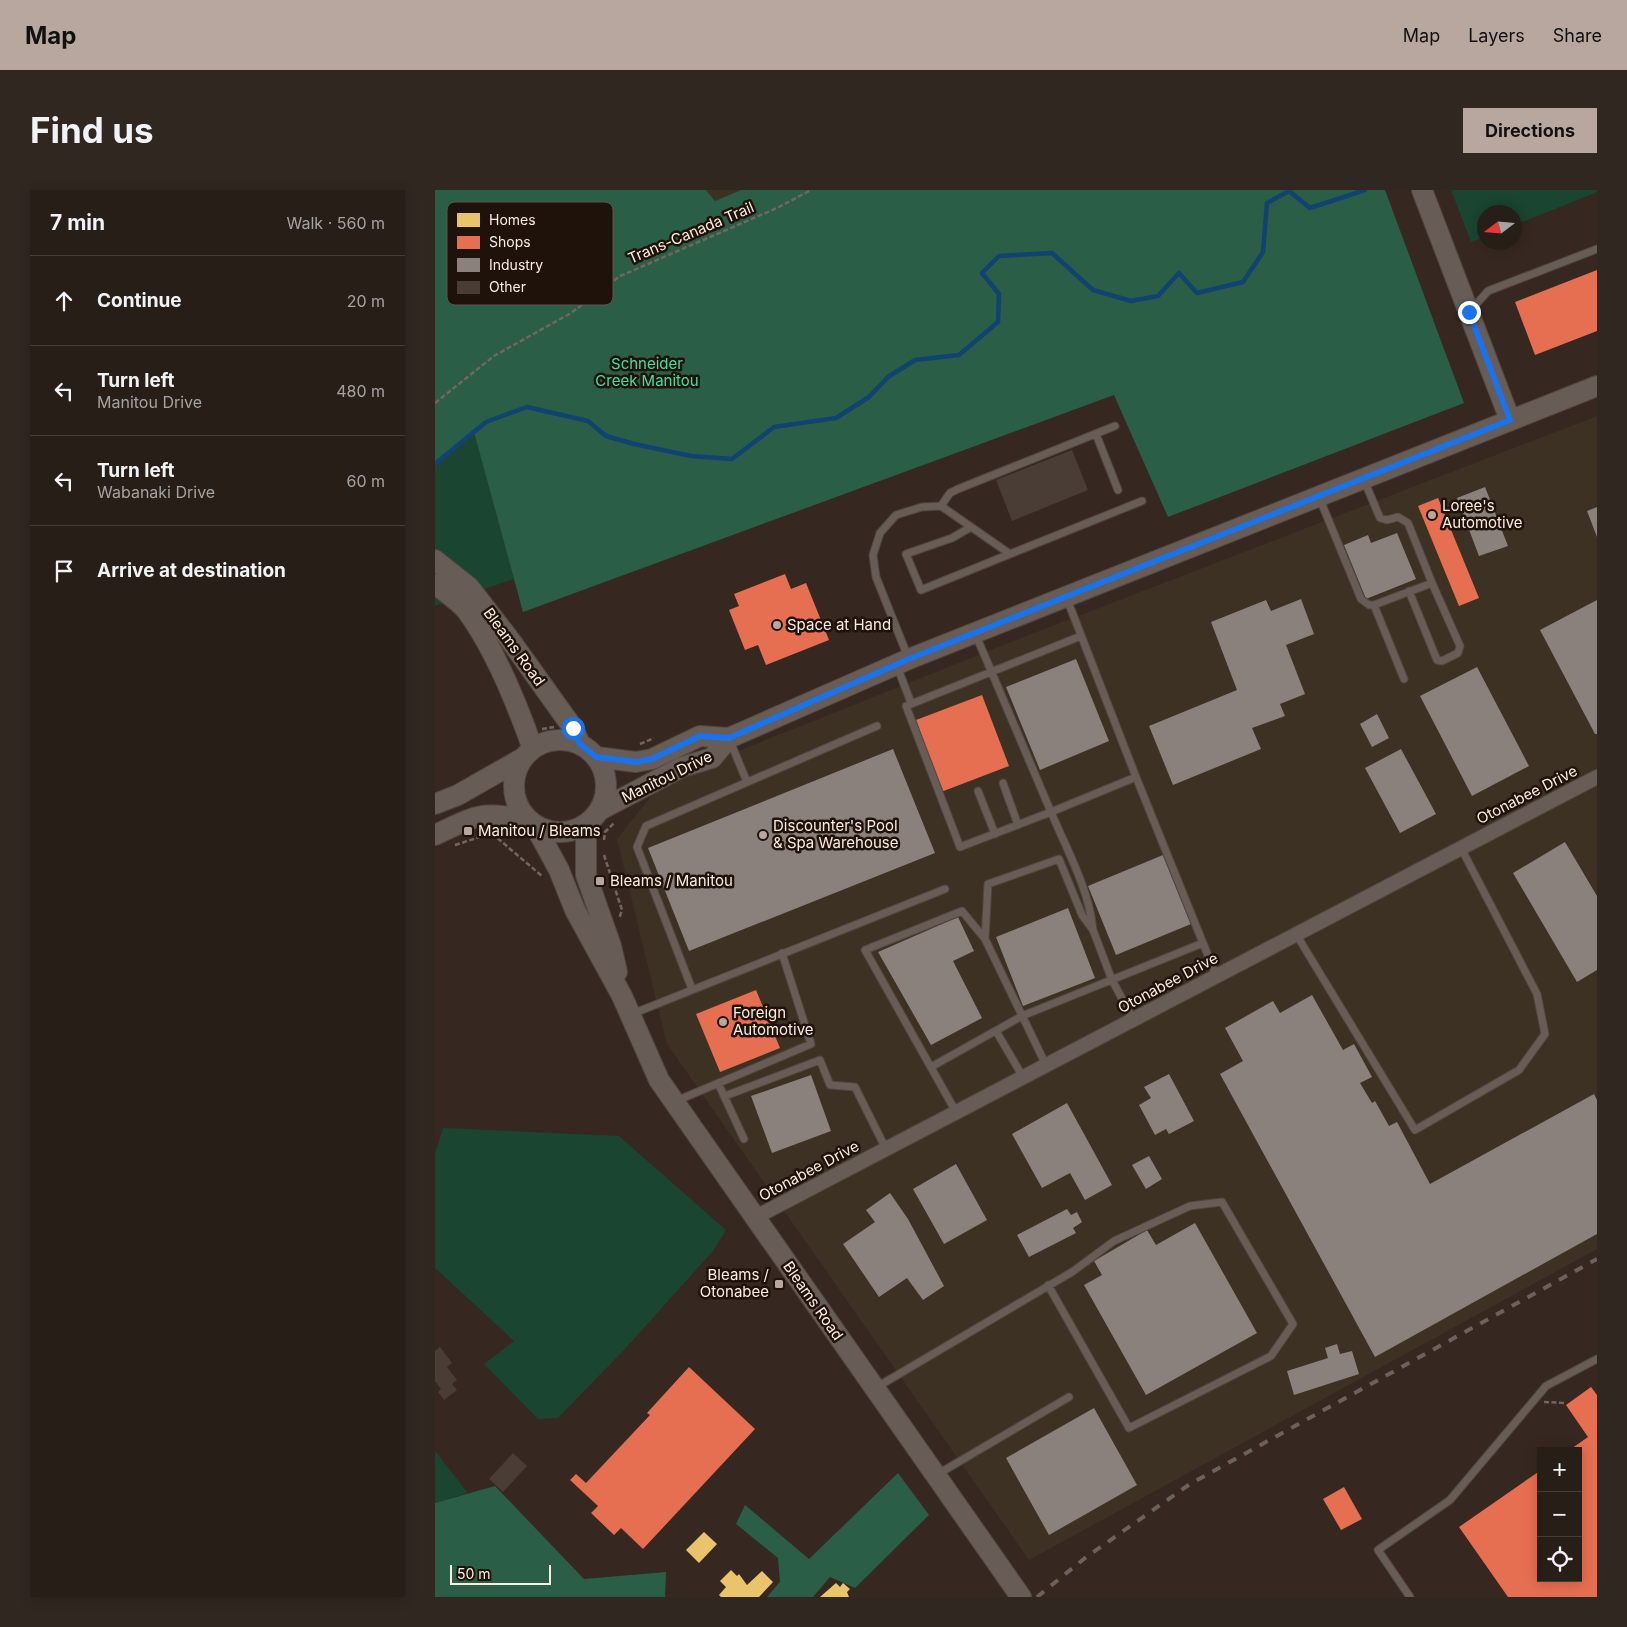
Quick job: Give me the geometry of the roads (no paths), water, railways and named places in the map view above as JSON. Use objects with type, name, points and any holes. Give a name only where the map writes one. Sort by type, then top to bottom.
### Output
[{"type":"main road","points":[[1422,190],[1510,420]]},
{"type":"main road","name":"Manitou Drive","points":[[600,810],[682,767],[712,758],[729,738],[903,662],[1597,386]]},
{"type":"main road","name":"Bleams Road","points":[[436,560],[469,587],[510,640],[573,728],[580,744]]},
{"type":"main road","name":"Bleams Road","points":[[435,584],[466,610],[494,658],[519,710],[528,753]]},
{"type":"main road","name":"Manitou Drive","points":[[596,757],[636,762],[652,759],[700,736],[729,738]]},
{"type":"main road","points":[[435,804],[458,796],[528,753],[556,740],[580,744],[596,757],[606,779],[606,795],[600,810],[585,825],[569,832],[550,832],[531,822],[509,816],[485,814],[435,835]]},
{"type":"main road","points":[[528,753],[515,774],[514,791],[519,807],[531,822]]},
{"type":"main road","name":"Bleams Road","points":[[531,822],[559,870],[575,910],[622,996]]},
{"type":"main road","name":"Bleams Road","points":[[585,825],[586,875],[611,946],[622,996],[659,1080],[1021,1597]]},
{"type":"street","name":"Otonabee Drive","points":[[754,1218],[1597,777]]},
{"type":"lane","points":[[1469,312],[1488,291],[1597,249]]},
{"type":"lane","points":[[941,506],[951,493],[958,489],[1115,426]]},
{"type":"lane","points":[[1096,434],[1118,490]]},
{"type":"lane","points":[[1363,479],[1381,518],[1387,520],[1397,517],[1408,522],[1460,646],[1458,653],[1443,661],[1437,660],[1409,591]]},
{"type":"lane","points":[[1319,497],[1361,599],[1369,605],[1374,605],[1433,582]]},
{"type":"lane","points":[[971,527],[952,538],[906,554],[921,590],[1142,501]]},
{"type":"lane","points":[[911,704],[903,662],[876,577],[873,555],[880,533],[896,515],[922,507],[941,506],[1010,554]]},
{"type":"lane","points":[[1066,597],[1216,975]]},
{"type":"lane","points":[[1374,605],[1404,679]]},
{"type":"lane","points":[[975,633],[1083,888],[1091,911],[1093,930],[1112,980],[1133,1019]]},
{"type":"lane","points":[[1081,636],[906,706],[960,847],[1051,812],[1136,776]]},
{"type":"lane","points":[[692,989],[637,847],[646,826],[877,726]]},
{"type":"lane","points":[[729,738],[747,782]]},
{"type":"lane","points":[[1003,783],[1018,825]]},
{"type":"lane","points":[[978,791],[995,834]]},
{"type":"lane","points":[[1297,934],[1415,1130],[1519,1070],[1545,1034],[1537,994],[1461,848]]},
{"type":"lane","points":[[985,939],[989,884],[1059,858],[1082,916],[1093,930]]},
{"type":"lane","points":[[629,1015],[945,889]]},
{"type":"lane","points":[[957,1112],[865,950],[962,911],[985,939],[1046,1065]]},
{"type":"lane","points":[[931,1067],[1022,1016],[1203,943]]},
{"type":"lane","points":[[674,1102],[811,1044],[782,953]]},
{"type":"lane","points":[[996,1031],[1023,1077]]},
{"type":"lane","points":[[725,1096],[820,1060],[830,1085],[855,1087],[886,1149]]},
{"type":"lane","points":[[718,1083],[744,1139]]},
{"type":"lane","points":[[874,1388],[1048,1286],[1072,1272],[1114,1241],[1190,1206],[1222,1202],[1293,1324],[1271,1356],[1129,1428],[1048,1286]]},
{"type":"lane","points":[[1410,1597],[1378,1550],[1450,1500],[1546,1386],[1597,1359]]},
{"type":"lane","points":[[936,1475],[1069,1397]]},
{"type":"waterway","points":[[435,464],[486,422],[527,407],[588,421],[606,436],[634,444],[691,456],[732,459],[774,427],[836,418],[869,397],[888,377],[915,360],[959,355],[998,322],[999,294],[982,273],[999,256],[1052,253],[1093,290],[1131,301],[1158,296],[1179,273],[1197,293],[1243,282],[1263,252],[1267,203],[1289,191],[1310,208],[1365,190]]},
{"type":"railway","points":[[1037,1597],[1085,1558],[1190,1484],[1597,1259]]},
{"type":"place","name":"Loree's Automotive","points":[[1432,515]]},
{"type":"place","name":"Space at Hand","points":[[777,625]]},
{"type":"place","name":"Manitou / Bleams","points":[[468,831]]},
{"type":"place","name":"Discounter's Pool & Spa Warehouse","points":[[763,835]]},
{"type":"place","name":"Bleams / Manitou","points":[[600,881]]},
{"type":"place","name":"Foreign Automotive","points":[[723,1022]]},
{"type":"place","name":"Bleams / Otonabee","points":[[779,1284]]},
{"type":"park label","name":"Schneider Creek Manitou","points":[[647,372]]}]
